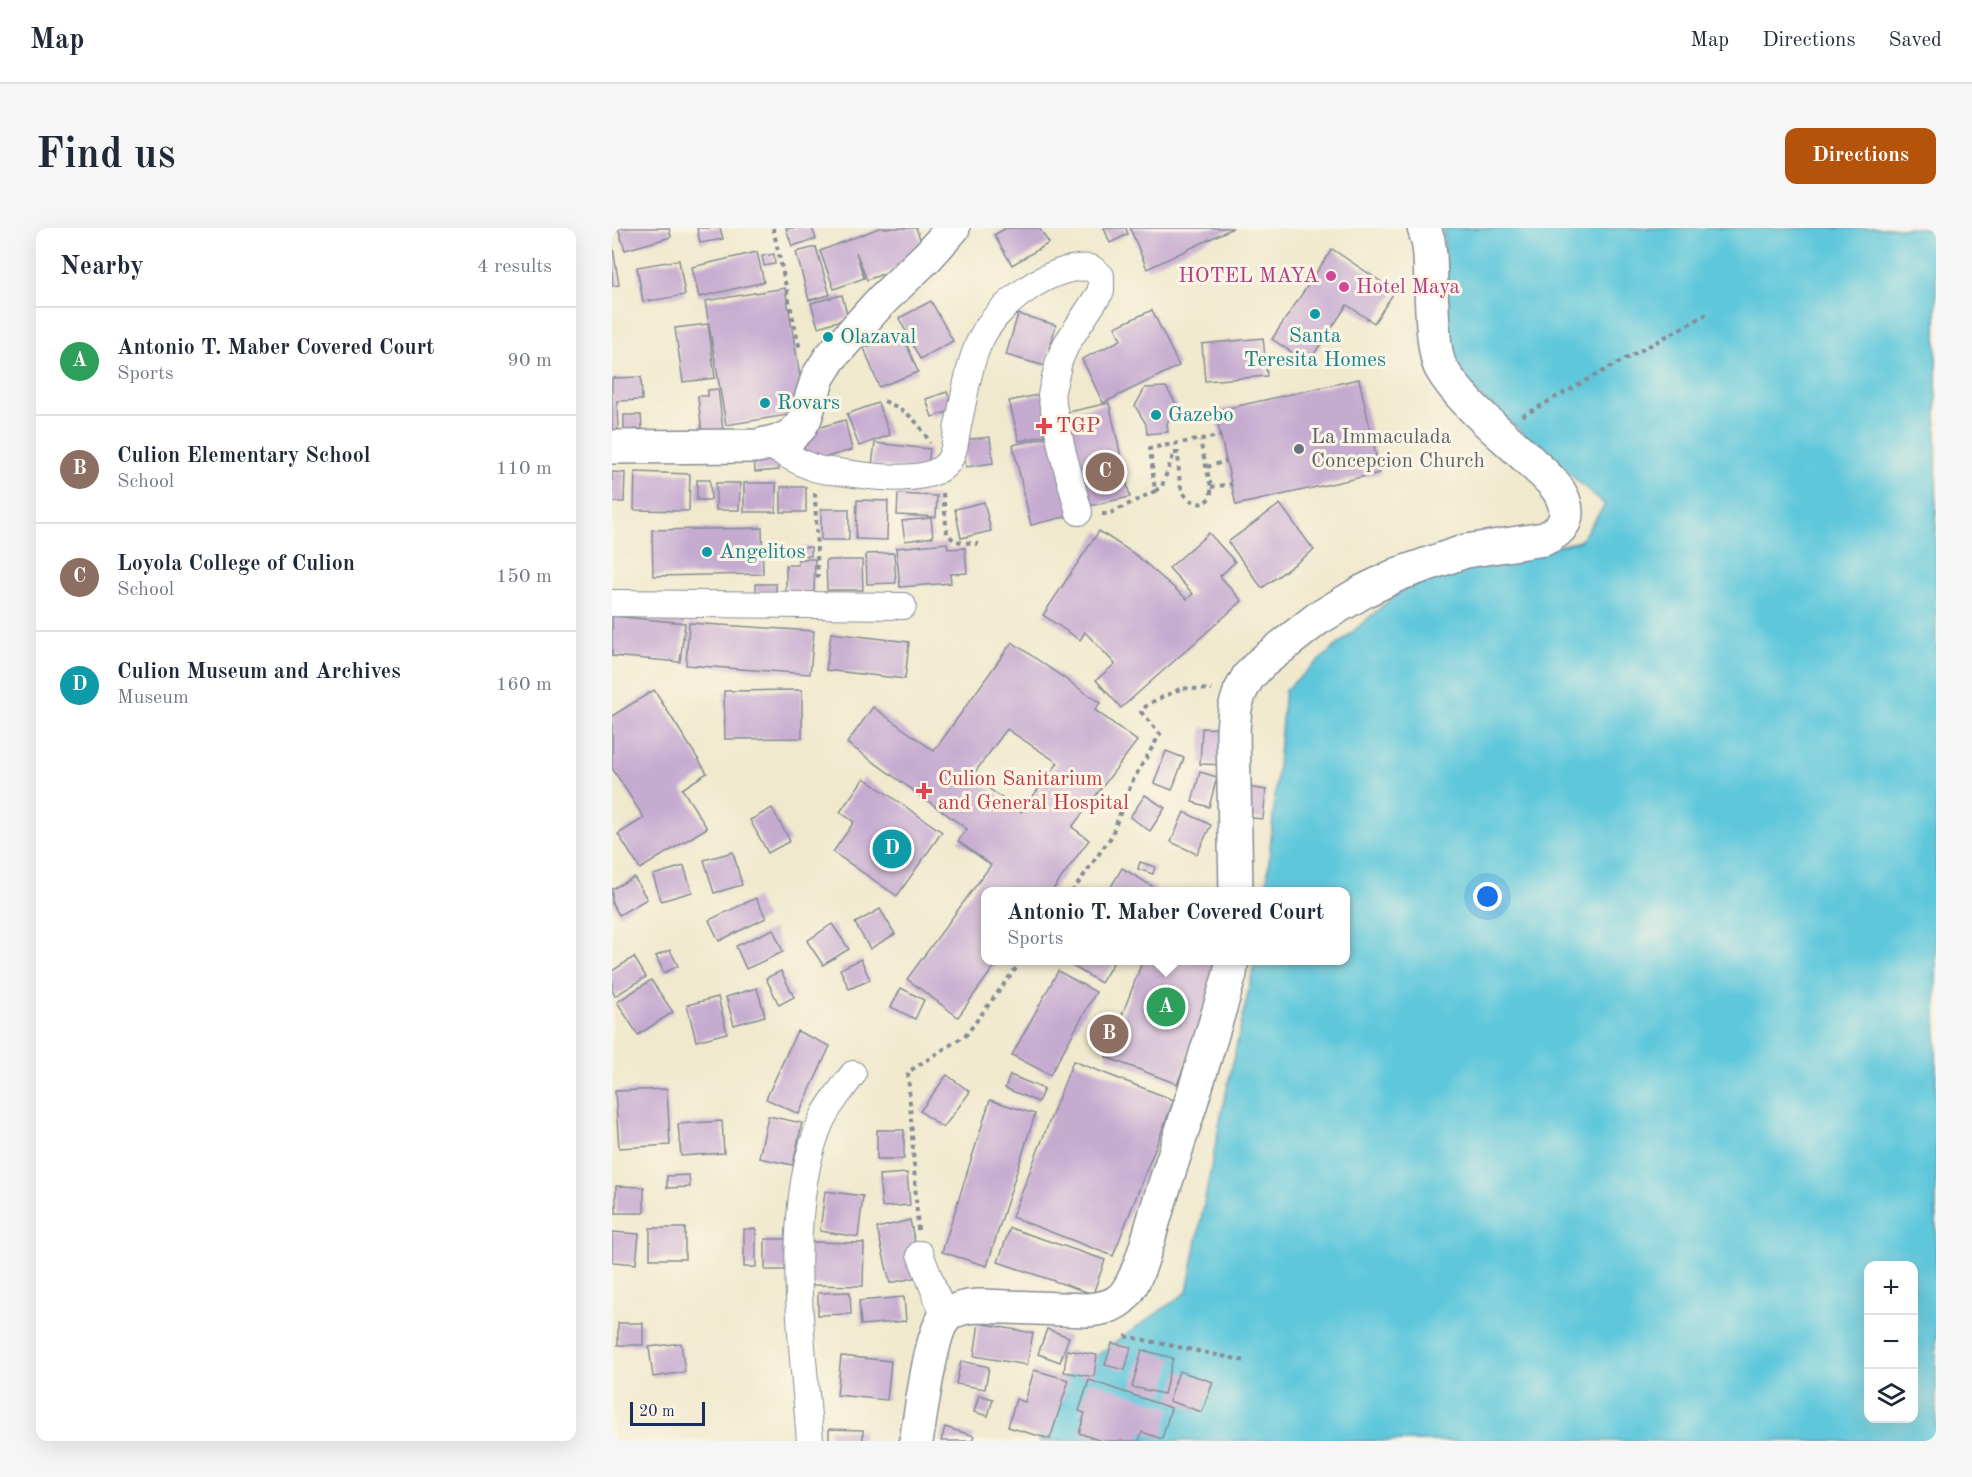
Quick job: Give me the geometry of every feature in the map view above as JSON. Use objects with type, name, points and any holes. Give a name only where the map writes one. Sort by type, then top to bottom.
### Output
[{"type":"main road","points":[[612,447],[768,445],[787,438],[800,427],[805,418],[812,392],[824,368],[845,340],[953,228]]},
{"type":"main road","points":[[1236,887],[1233,731],[1235,708],[1248,677],[1261,663],[1317,619],[1364,591],[1399,574],[1466,551],[1544,538],[1562,529],[1565,522],[1566,512],[1561,494],[1455,388],[1440,366],[1436,347],[1429,247],[1424,228]]},
{"type":"main road","points":[[916,1441],[934,1343],[945,1318],[968,1306],[982,1305],[1087,1311],[1114,1305],[1124,1296],[1133,1281],[1181,1137],[1231,965]]},
{"type":"street","points":[[768,445],[814,468],[897,478],[939,470],[951,457],[972,356],[988,325],[1001,309],[1036,282],[1068,270],[1091,268],[1101,276],[1101,291],[1067,343],[1059,361],[1051,395],[1062,450],[1079,512]]},
{"type":"street","points":[[612,603],[903,606]]},
{"type":"street","points":[[810,1441],[799,1294],[801,1206],[808,1157],[821,1121],[853,1074]]},
{"type":"street","points":[[920,1254],[945,1318]]},
{"type":"path","points":[[773,228],[794,329],[812,392]]},
{"type":"path","points":[[1498,430],[1707,314]]},
{"type":"path","points":[[884,401],[904,410]]},
{"type":"path","points":[[1155,491],[1150,448],[1220,436]]},
{"type":"path","points":[[1079,512],[1109,514],[1155,491],[1161,486],[1174,453],[1178,453],[1183,493],[1192,503],[1204,504],[1211,496],[1211,487],[1200,441]]},
{"type":"path","points":[[1207,467],[1226,461]]},
{"type":"path","points":[[814,468],[819,606]]},
{"type":"path","points":[[1211,487],[1232,484]]},
{"type":"path","points":[[1075,887],[1111,837],[1132,782],[1160,734],[1142,712],[1148,704],[1182,688],[1240,692]]},
{"type":"path","points":[[920,1254],[908,1072],[966,1035],[1018,965]]},
{"type":"path","points":[[1125,1336],[1246,1361]]},
{"type":"water","points":[[1443,228],[1936,228],[1936,1441],[1039,1441],[1055,1384],[1187,1292],[1222,1111],[1254,965],[1350,965],[1350,887],[1266,887],[1285,690],[1415,578],[1580,541],[1605,505],[1452,371]]},
{"type":"building","points":[[618,228],[669,228],[671,237],[625,250]]},
{"type":"building","points":[[697,228],[720,228],[723,239],[700,243]]},
{"type":"building","points":[[786,228],[812,228],[816,239],[792,246]]},
{"type":"building","points":[[879,228],[916,228],[927,257],[867,280],[856,252],[864,278],[834,289],[820,251]]},
{"type":"building","points":[[1006,228],[1039,228],[1049,243],[1012,265],[994,235]]},
{"type":"building","points":[[1104,228],[1126,228],[1128,234],[1110,243]]},
{"type":"building","points":[[1130,228],[1233,228],[1147,269]]},
{"type":"building","points":[[612,242],[619,285],[612,286]]},
{"type":"building","points":[[816,247],[830,295],[809,300],[796,252]]},
{"type":"building","name":"Santa Teresita Homes","points":[[1332,249],[1395,291],[1374,323],[1347,305],[1308,363],[1272,339]]},
{"type":"building","points":[[757,252],[764,282],[699,297],[692,267]]},
{"type":"building","points":[[774,254],[775,264],[764,266],[762,256]]},
{"type":"building","points":[[679,260],[685,295],[643,302],[637,267]]},
{"type":"building","points":[[785,288],[806,412],[726,425],[705,301]]},
{"type":"building","points":[[842,295],[848,318],[818,327],[811,303]]},
{"type":"building","points":[[931,301],[953,341],[920,359],[899,318]]},
{"type":"building","points":[[1152,310],[1179,366],[1103,403],[1082,359],[1121,340],[1115,327]]},
{"type":"building","points":[[1018,314],[1056,325],[1045,366],[1006,355]]},
{"type":"building","points":[[708,324],[715,378],[683,382],[675,328]]},
{"type":"building","points":[[902,333],[918,372],[879,387],[864,348]]},
{"type":"building","points":[[1263,338],[1267,376],[1205,381],[1202,344]]},
{"type":"building","points":[[641,377],[642,400],[617,401],[618,431],[612,431],[612,378]]},
{"type":"building","name":"La Immaculada Concepcion Church","points":[[1359,379],[1380,473],[1236,505],[1215,411]]},
{"type":"building","name":"Gazebo","points":[[1166,387],[1177,405],[1167,423],[1168,432],[1147,434],[1146,424],[1135,406],[1145,388]]},
{"type":"building","points":[[718,389],[723,430],[702,433],[698,396],[708,396],[708,390]]},
{"type":"building","points":[[947,392],[954,410],[932,417],[926,399]]},
{"type":"building","points":[[1047,393],[1055,433],[1019,441],[1009,401]]},
{"type":"building","points":[[878,403],[890,435],[859,446],[847,414]]},
{"type":"building","points":[[1109,403],[1130,497],[1084,507],[1064,413]]},
{"type":"building","points":[[624,415],[641,415],[642,429],[624,430]]},
{"type":"building","points":[[845,420],[852,450],[808,462],[800,433]]},
{"type":"building","points":[[1055,435],[1073,515],[1031,525],[1013,445]]},
{"type":"building","points":[[990,437],[993,463],[966,467],[963,440]]},
{"type":"building","points":[[875,443],[930,449],[927,471],[872,465]]},
{"type":"building","points":[[777,454],[779,470],[755,472],[754,455]]},
{"type":"building","points":[[612,472],[625,473],[624,502],[612,502]]},
{"type":"building","points":[[635,472],[690,474],[689,511],[634,510]]},
{"type":"building","points":[[697,480],[710,480],[711,500],[697,500]]},
{"type":"building","points":[[716,483],[740,483],[739,510],[716,510]]},
{"type":"building","points":[[744,483],[776,483],[776,512],[744,512]]},
{"type":"building","points":[[781,487],[806,487],[806,512],[781,512]]},
{"type":"building","points":[[898,494],[937,496],[936,517],[897,515]]},
{"type":"building","points":[[857,500],[888,501],[887,540],[856,539]]},
{"type":"building","points":[[984,502],[991,531],[961,538],[955,509]]},
{"type":"building","points":[[1280,504],[1314,550],[1262,588],[1228,542]]},
{"type":"building","points":[[821,509],[849,509],[849,540],[821,540]]},
{"type":"building","points":[[931,518],[933,537],[905,541],[902,521]]},
{"type":"building","name":"Angelitos","points":[[762,528],[763,574],[653,576],[652,530]]},
{"type":"building","points":[[1099,531],[1136,555],[1187,599],[1193,594],[1169,568],[1209,533],[1235,562],[1220,576],[1242,601],[1121,708],[1096,680],[1115,664],[1085,632],[1080,640],[1043,615]]},
{"type":"building","points":[[947,543],[948,549],[965,548],[967,573],[950,574],[951,583],[900,587],[896,548]]},
{"type":"building","points":[[797,547],[811,547],[811,556],[796,555]]},
{"type":"building","points":[[894,553],[896,583],[867,584],[866,554]]},
{"type":"building","points":[[798,559],[815,559],[814,592],[786,592],[786,565],[798,565]]},
{"type":"building","points":[[826,560],[862,560],[863,590],[827,590]]},
{"type":"building","points":[[756,584],[776,584],[776,593],[756,593]]},
{"type":"building","points":[[612,616],[685,623],[680,662],[612,656]]},
{"type":"building","points":[[689,623],[814,631],[810,674],[686,665]]},
{"type":"building","points":[[831,633],[909,642],[905,679],[826,670]]},
{"type":"building","points":[[1012,642],[1100,703],[1095,710],[1137,741],[1072,827],[1089,840],[1055,887],[981,887],[981,965],[995,965],[958,1017],[907,979],[991,865],[958,841],[967,829],[847,743],[873,707],[934,751]],"holes":[[[1007,729],[1058,763],[1021,812],[972,776]]]},
{"type":"building","points":[[654,690],[707,773],[682,789],[707,828],[640,869],[618,834],[644,818],[612,768],[612,716]]},
{"type":"building","points":[[802,690],[802,738],[725,739],[724,691]]},
{"type":"building","points":[[1202,728],[1229,729],[1227,765],[1200,764]]},
{"type":"building","points":[[1166,751],[1184,758],[1172,790],[1154,783]]},
{"type":"building","points":[[1200,772],[1217,777],[1209,807],[1192,802]]},
{"type":"building","points":[[864,778],[942,832],[897,896],[833,852],[854,822],[840,812]]},
{"type":"building","points":[[1247,787],[1266,790],[1263,819],[1243,817]]},
{"type":"building","points":[[1145,795],[1165,808],[1150,831],[1130,817]]},
{"type":"building","points":[[772,808],[790,841],[768,853],[750,820]]},
{"type":"building","points":[[1184,812],[1211,825],[1197,854],[1171,842]]},
{"type":"building","points":[[733,852],[742,885],[714,893],[704,860]]},
{"type":"building","points":[[1140,862],[1155,867],[1153,874],[1138,869]]},
{"type":"building","points":[[684,866],[692,892],[661,901],[653,875]]},
{"type":"building","points":[[1122,868],[1154,887],[1111,887]]},
{"type":"building","points":[[634,877],[647,899],[619,915],[612,903],[612,889]]},
{"type":"building","points":[[756,898],[766,918],[719,941],[709,920]]},
{"type":"building","points":[[880,909],[895,934],[870,949],[855,923]]},
{"type":"building","points":[[832,924],[849,949],[823,965],[807,941]]},
{"type":"building","points":[[773,929],[783,952],[746,969],[736,946]]},
{"type":"building","points":[[670,950],[678,966],[664,973],[656,956]]},
{"type":"building","points":[[634,957],[646,977],[615,996],[612,990],[612,971]]},
{"type":"building","points":[[861,959],[870,980],[849,989],[840,969]]},
{"type":"building","points":[[1070,965],[1112,965],[1101,983]]},
{"type":"building","points":[[1141,965],[1224,965],[1177,1084],[1106,1057]]},
{"type":"building","points":[[781,971],[794,997],[779,1005],[766,978]]},
{"type":"building","points":[[1058,971],[1096,992],[1050,1075],[1012,1055]]},
{"type":"building","points":[[651,980],[673,1012],[638,1035],[617,1002]]},
{"type":"building","points":[[757,988],[765,1016],[734,1025],[726,997]]},
{"type":"building","points":[[901,988],[924,1000],[915,1019],[891,1007]]},
{"type":"building","points":[[718,997],[727,1033],[696,1041],[687,1005]]},
{"type":"building","points":[[797,1031],[830,1046],[799,1114],[766,1099]]},
{"type":"building","points":[[1073,1061],[1174,1100],[1113,1256],[1012,1217]]},
{"type":"building","points":[[947,1075],[970,1092],[943,1128],[920,1111]]},
{"type":"building","points":[[1010,1075],[1044,1089],[1038,1102],[1005,1088]]},
{"type":"building","points":[[667,1089],[670,1145],[619,1148],[615,1091]]},
{"type":"building","points":[[990,1100],[1035,1114],[987,1266],[942,1252]]},
{"type":"building","points":[[768,1116],[802,1123],[793,1165],[759,1158]]},
{"type":"building","points":[[722,1121],[724,1153],[681,1156],[678,1124]]},
{"type":"building","points":[[877,1130],[904,1130],[904,1159],[877,1159]]},
{"type":"building","points":[[907,1173],[910,1205],[882,1207],[879,1175]]},
{"type":"building","points":[[689,1175],[690,1187],[667,1188],[667,1176]]},
{"type":"building","points":[[616,1186],[644,1187],[644,1213],[616,1213]]},
{"type":"building","points":[[825,1191],[863,1196],[858,1237],[820,1231]]},
{"type":"building","points":[[910,1220],[922,1276],[890,1283],[877,1228]]},
{"type":"building","points":[[650,1228],[685,1228],[685,1259],[650,1259]]},
{"type":"building","points":[[1010,1228],[1105,1260],[1093,1294],[998,1262]]},
{"type":"building","points":[[744,1229],[756,1229],[756,1267],[744,1267]]},
{"type":"building","points":[[612,1232],[639,1234],[636,1264],[612,1262]]},
{"type":"building","points":[[765,1239],[794,1239],[794,1270],[765,1270]]},
{"type":"building","points":[[809,1242],[864,1243],[863,1286],[808,1285]]},
{"type":"building","points":[[850,1292],[851,1314],[818,1315],[818,1293]]},
{"type":"building","points":[[904,1297],[906,1321],[861,1325],[859,1301]]},
{"type":"building","points":[[618,1323],[643,1323],[643,1345],[618,1345]]},
{"type":"building","points":[[979,1323],[1033,1333],[1027,1365],[974,1356]]},
{"type":"building","points":[[1047,1329],[1069,1337],[1060,1362],[1038,1354]]},
{"type":"building","points":[[681,1343],[685,1372],[653,1377],[649,1347]]},
{"type":"building","points":[[1112,1343],[1131,1347],[1125,1370],[1105,1365]]},
{"type":"building","points":[[1067,1350],[1097,1355],[1094,1377],[1064,1372]]},
{"type":"building","points":[[1142,1350],[1173,1358],[1164,1394],[1132,1387]]},
{"type":"building","points":[[841,1356],[891,1361],[887,1400],[837,1395]]},
{"type":"building","points":[[961,1361],[989,1367],[985,1389],[956,1384]]},
{"type":"building","points":[[1034,1370],[1069,1380],[1050,1439],[1008,1427],[1016,1399],[1025,1402]]},
{"type":"building","points":[[1179,1371],[1213,1382],[1202,1412],[1169,1401]]},
{"type":"building","points":[[1089,1380],[1171,1408],[1162,1439],[1142,1432],[1139,1441],[1101,1441],[1079,1433],[1085,1413],[1079,1411]]},
{"type":"building","points":[[979,1395],[993,1399],[988,1416],[974,1412]]},
{"type":"building","points":[[945,1427],[974,1436],[972,1441],[941,1441]]},
{"type":"building","points":[[829,1429],[863,1430],[863,1441],[829,1441]]},
{"type":"place","name":"HOTEL MAYA","points":[[1331,276]]},
{"type":"place","name":"Hotel Maya","points":[[1344,287]]},
{"type":"place","name":"Santa Teresita Homes","points":[[1315,314]]},
{"type":"place","name":"Olazaval","points":[[828,337]]},
{"type":"place","name":"Rovars","points":[[765,403]]},
{"type":"place","name":"Gazebo","points":[[1156,415]]},
{"type":"place","name":"TGP","points":[[1044,426]]},
{"type":"place","name":"La Immaculada Concepcion Church","points":[[1299,449]]},
{"type":"place","name":"Loyola College of Culion","points":[[1105,472]]},
{"type":"place","name":"Angelitos","points":[[707,552]]},
{"type":"place","name":"Culion Sanitarium and General Hospital","points":[[924,791]]},
{"type":"place","name":"Culion Museum and Archives","points":[[892,849]]},
{"type":"place","name":"Antonio T. Maber Covered Court","points":[[1166,1007]]},
{"type":"place","name":"Culion Elementary School","points":[[1109,1034]]}]
